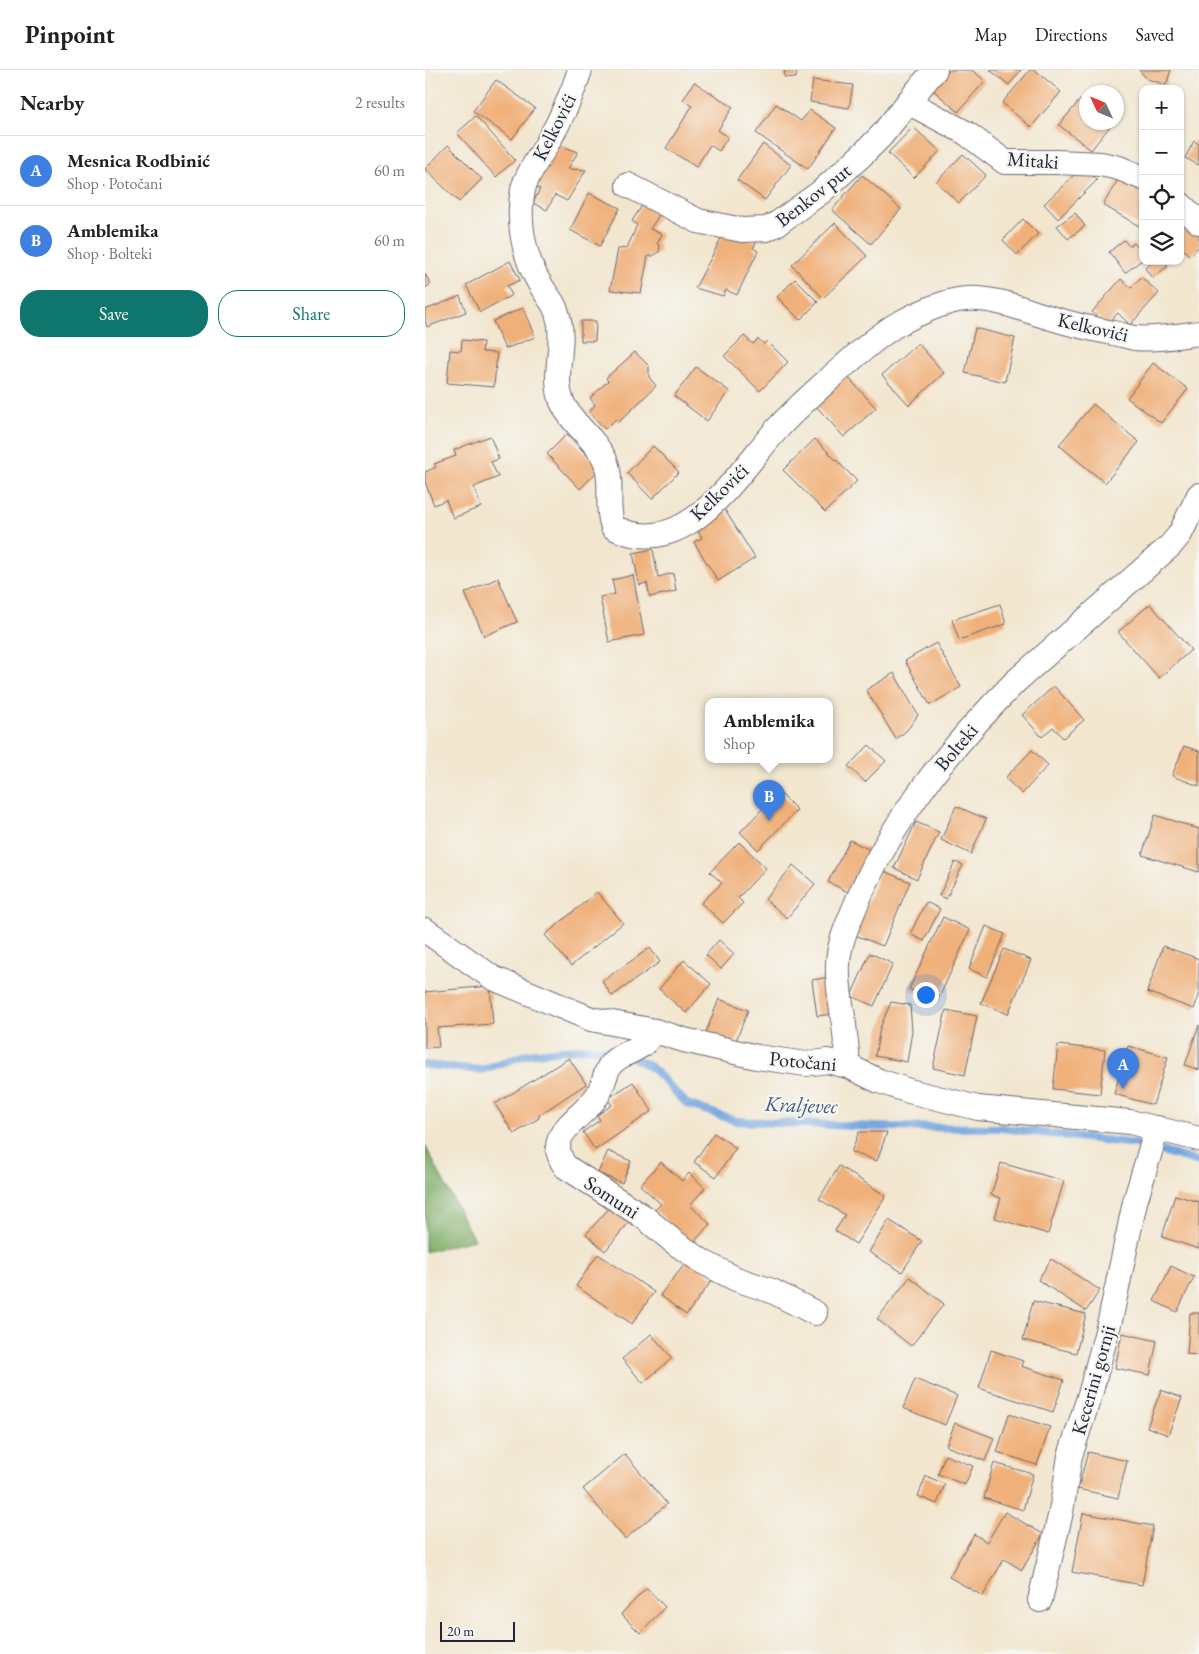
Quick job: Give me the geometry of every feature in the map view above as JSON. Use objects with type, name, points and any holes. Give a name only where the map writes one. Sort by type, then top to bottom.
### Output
[{"type":"street","name":"Kelkovići","points":[[580,70],[574,89],[559,122],[524,186],[520,210],[521,232],[533,272],[540,286],[550,296],[559,320],[561,336],[558,374],[559,389],[563,402],[571,417],[597,447],[605,460],[608,474],[610,519],[613,527],[621,531],[635,535],[665,533],[680,528],[697,518],[734,481],[779,427],[855,356],[895,326],[947,303],[964,299],[985,299],[1088,328],[1133,338],[1199,333]]},
{"type":"street","name":"Benkov put","points":[[628,185],[698,221],[742,230],[767,229],[821,192],[845,172],[881,136],[935,70]]},
{"type":"street","name":"Mitaki","points":[[908,102],[966,133],[1005,162],[1101,164],[1119,168],[1139,176]]},
{"type":"street","points":[[1184,208],[1199,222]]},
{"type":"street","name":"Bolteki","points":[[848,1066],[839,990],[838,964],[845,929],[865,884],[900,820],[936,770],[1002,695],[1170,546],[1180,534],[1199,495]]},
{"type":"street","name":"Potočani","points":[[425,930],[493,978],[591,1018],[655,1031],[684,1040],[757,1057],[806,1064],[827,1061],[848,1066],[879,1081],[909,1091],[978,1108],[1115,1120],[1153,1142],[1199,1139]]},
{"type":"street","name":"Somuni","points":[[655,1031],[641,1046],[625,1054],[608,1067],[605,1081],[598,1095],[587,1109],[564,1131],[558,1142],[557,1153],[566,1167],[629,1206],[703,1262],[737,1279],[772,1291],[815,1313]]},
{"type":"street","name":"Kecerini gornji","points":[[1040,1600],[1061,1512],[1070,1456],[1091,1391],[1111,1316],[1135,1202],[1153,1142]]},
{"type":"green space","points":[[425,1145],[474,1240],[425,1252]]},
{"type":"building","points":[[785,70],[797,70],[796,78],[784,77]]},
{"type":"building","points":[[950,70],[972,70],[985,81],[958,112],[932,89]]},
{"type":"building","points":[[990,70],[1021,70],[1009,85]]},
{"type":"building","points":[[1030,70],[1035,70],[1061,92],[1031,127],[1002,103]]},
{"type":"building","points":[[1139,70],[1171,70],[1166,85],[1147,79]]},
{"type":"building","points":[[496,80],[535,108],[512,139],[473,111]]},
{"type":"building","points":[[813,80],[853,85],[849,108],[810,102]]},
{"type":"building","points":[[694,82],[733,107],[718,130],[728,137],[719,151],[710,145],[696,167],[666,148],[692,106],[683,100]]},
{"type":"building","points":[[1079,101],[1079,130],[1107,130],[1091,150],[1059,125]]},
{"type":"building","points":[[776,104],[801,121],[810,110],[836,128],[808,169],[756,133]]},
{"type":"building","points":[[476,116],[515,160],[496,177],[457,133]]},
{"type":"building","points":[[913,127],[940,151],[914,178],[888,153]]},
{"type":"building","points":[[1194,141],[1199,144],[1199,165],[1185,158]]},
{"type":"building","points":[[557,144],[578,152],[568,169],[586,170],[567,201],[555,195],[547,210],[533,203],[540,189],[530,184]]},
{"type":"building","points":[[763,144],[791,165],[765,200],[737,180]]},
{"type":"building","points":[[448,145],[482,179],[459,202],[425,169]]},
{"type":"building","points":[[963,154],[986,175],[959,203],[936,182]]},
{"type":"building","points":[[1086,169],[1097,180],[1058,219],[1044,204],[1079,170]]},
{"type":"building","points":[[862,175],[901,209],[871,244],[832,210]]},
{"type":"building","points":[[1120,176],[1139,187],[1139,226],[1103,205]]},
{"type":"building","points":[[589,193],[620,208],[600,246],[570,230]]},
{"type":"building","points":[[643,204],[661,212],[650,229],[662,234],[657,244],[660,246],[659,252],[653,256],[648,256],[641,293],[610,290],[618,249],[627,248],[637,225],[632,221]]},
{"type":"building","points":[[1184,212],[1199,226],[1199,246],[1190,256],[1184,250]]},
{"type":"building","points":[[1075,213],[1085,226],[1068,239],[1057,226]]},
{"type":"building","points":[[1023,219],[1038,234],[1017,255],[1003,240]]},
{"type":"building","points":[[835,223],[867,256],[823,298],[792,265]]},
{"type":"building","points":[[723,235],[757,241],[753,248],[758,251],[737,295],[726,290],[723,296],[695,288]]},
{"type":"building","points":[[1124,240],[1129,246],[1134,243],[1139,249],[1139,262],[1125,273],[1109,252]]},
{"type":"building","points":[[510,261],[520,280],[507,286],[512,295],[480,312],[466,285]]},
{"type":"building","points":[[1149,265],[1168,266],[1152,278],[1145,268]]},
{"type":"building","points":[[425,274],[431,284],[425,288]]},
{"type":"building","points":[[1141,277],[1159,293],[1130,325],[1118,313],[1107,325],[1092,312],[1121,279],[1131,288]]},
{"type":"building","points":[[795,279],[818,302],[800,320],[777,297]]},
{"type":"building","points":[[460,296],[466,312],[427,327],[425,310]]},
{"type":"building","points":[[523,308],[535,337],[505,349],[493,321]]},
{"type":"building","points":[[581,321],[596,321],[595,341],[581,341]]},
{"type":"building","points":[[975,328],[1015,338],[1005,382],[965,373]]},
{"type":"building","points":[[744,336],[753,344],[758,339],[764,344],[767,341],[788,362],[760,391],[724,356]]},
{"type":"building","points":[[462,340],[483,342],[482,352],[497,353],[494,387],[447,383],[450,350],[461,351]]},
{"type":"building","points":[[918,343],[944,373],[909,405],[882,375]]},
{"type":"building","points":[[635,352],[649,366],[649,377],[656,386],[619,422],[616,419],[605,429],[589,412],[595,405],[590,398],[608,381],[606,378]]},
{"type":"building","points":[[1153,363],[1188,389],[1161,423],[1127,398]]},
{"type":"building","points":[[696,367],[729,391],[707,421],[674,396]]},
{"type":"building","points":[[847,376],[876,408],[844,437],[815,405]]},
{"type":"building","points":[[1093,404],[1139,442],[1105,483],[1059,445]]},
{"type":"building","points":[[567,434],[600,469],[580,489],[547,454]]},
{"type":"building","points":[[490,436],[499,459],[491,462],[498,477],[474,487],[481,507],[453,518],[446,500],[434,505],[425,482],[425,472],[436,467],[434,464],[456,456],[454,450]]},
{"type":"building","points":[[815,439],[857,481],[825,512],[783,470]]},
{"type":"building","points":[[653,446],[679,472],[652,499],[627,473]]},
{"type":"building","points":[[723,507],[755,558],[718,581],[694,542],[702,538],[695,525]]},
{"type":"building","points":[[653,549],[658,577],[673,573],[676,591],[650,597],[647,583],[639,585],[633,553]]},
{"type":"building","points":[[633,575],[644,635],[609,642],[600,597],[615,594],[612,580]]},
{"type":"building","points":[[498,578],[517,622],[484,636],[465,593]]},
{"type":"building","points":[[1000,604],[1006,624],[959,640],[952,620]]},
{"type":"building","points":[[1150,604],[1191,650],[1159,678],[1118,632]]},
{"type":"building","points":[[936,643],[961,687],[930,705],[905,661]]},
{"type":"building","points":[[894,673],[918,715],[907,730],[896,739],[866,690]]},
{"type":"building","points":[[1054,686],[1084,720],[1063,738],[1053,727],[1042,737],[1022,715]]},
{"type":"building","points":[[869,745],[886,761],[865,782],[848,766]]},
{"type":"building","points":[[1184,746],[1199,751],[1199,786],[1172,776]]},
{"type":"building","points":[[1032,750],[1048,765],[1022,794],[1005,778]]},
{"type":"building","points":[[779,792],[797,810],[758,850],[740,832]]},
{"type":"building","points":[[956,806],[986,819],[971,854],[941,840]]},
{"type":"building","points":[[1155,815],[1199,829],[1199,872],[1142,855]]},
{"type":"building","points":[[916,822],[939,832],[917,879],[894,868]]},
{"type":"building","points":[[850,840],[872,851],[850,893],[828,882]]},
{"type":"building","points":[[739,842],[766,868],[738,898],[743,903],[723,923],[701,903],[722,883],[710,872]]},
{"type":"building","points":[[955,862],[963,865],[946,899],[939,896]]},
{"type":"building","points":[[793,865],[815,884],[787,918],[765,899]]},
{"type":"building","points":[[881,870],[910,882],[883,946],[855,935]]},
{"type":"building","points":[[597,892],[623,923],[571,966],[545,935]]},
{"type":"building","points":[[926,902],[940,909],[924,941],[910,934]]},
{"type":"building","points":[[943,917],[970,930],[937,1002],[909,989]]},
{"type":"building","points":[[986,926],[1005,934],[987,977],[969,969]]},
{"type":"building","points":[[719,940],[734,954],[721,969],[706,955]]},
{"type":"building","points":[[1163,946],[1199,959],[1199,996],[1194,1009],[1147,992]]},
{"type":"building","points":[[650,948],[660,962],[612,996],[602,981]]},
{"type":"building","points":[[1004,949],[1031,960],[1008,1014],[981,1003]]},
{"type":"building","points":[[870,953],[893,964],[874,1006],[851,996]]},
{"type":"building","points":[[684,960],[711,984],[686,1013],[659,989]]},
{"type":"building","points":[[830,977],[834,1014],[817,1016],[812,980]]},
{"type":"building","points":[[490,986],[493,1024],[437,1028],[439,1047],[425,1048],[425,992]]},
{"type":"building","points":[[719,999],[748,1010],[735,1043],[706,1032]]},
{"type":"building","points":[[891,1002],[910,1005],[912,1031],[907,1062],[875,1056],[880,1028]]},
{"type":"building","points":[[946,1010],[977,1016],[965,1075],[933,1068]]},
{"type":"building","points":[[1199,1025],[1199,1070],[1185,1065]]},
{"type":"building","points":[[1058,1045],[1105,1050],[1100,1094],[1053,1089]]},
{"type":"building","points":[[1128,1046],[1168,1057],[1153,1105],[1114,1094]]},
{"type":"building","points":[[569,1058],[586,1084],[514,1134],[495,1104]]},
{"type":"building","points":[[633,1082],[652,1111],[595,1150],[583,1132],[600,1120],[597,1115],[612,1105],[607,1099]]},
{"type":"building","points":[[859,1132],[887,1132],[877,1161],[851,1152]]},
{"type":"building","points":[[714,1133],[736,1148],[716,1177],[694,1162]]},
{"type":"building","points":[[608,1151],[631,1161],[622,1183],[598,1173]]},
{"type":"building","points":[[661,1162],[682,1181],[689,1173],[705,1188],[690,1205],[710,1224],[692,1244],[655,1210],[661,1204],[640,1185]]},
{"type":"building","points":[[1001,1163],[1064,1181],[1048,1234],[995,1218],[1001,1198],[991,1195]]},
{"type":"building","points":[[839,1166],[886,1196],[856,1244],[835,1231],[845,1215],[819,1199]]},
{"type":"building","points":[[1175,1195],[1199,1202],[1199,1249],[1162,1237]]},
{"type":"building","points":[[613,1204],[631,1220],[605,1251],[586,1234]]},
{"type":"building","points":[[889,1220],[922,1241],[902,1272],[869,1252]]},
{"type":"building","points":[[598,1254],[654,1292],[632,1324],[576,1286]]},
{"type":"building","points":[[689,1259],[714,1278],[686,1315],[660,1295]]},
{"type":"building","points":[[1051,1259],[1100,1290],[1086,1311],[1038,1280]]},
{"type":"building","points":[[1171,1266],[1194,1277],[1177,1312],[1154,1301]]},
{"type":"building","points":[[910,1277],[944,1304],[911,1346],[877,1319]]},
{"type":"building","points":[[1033,1301],[1086,1314],[1076,1353],[1023,1340]]},
{"type":"building","points":[[1190,1313],[1199,1313],[1199,1355],[1187,1354]]},
{"type":"building","points":[[1122,1333],[1157,1341],[1150,1375],[1115,1368]]},
{"type":"building","points":[[651,1334],[672,1358],[643,1383],[622,1359]]},
{"type":"building","points":[[991,1350],[1023,1361],[1021,1366],[1064,1380],[1053,1412],[979,1388]]},
{"type":"building","points":[[915,1379],[957,1396],[945,1425],[903,1408]]},
{"type":"building","points":[[1161,1390],[1182,1398],[1168,1435],[1147,1427]]},
{"type":"building","points":[[1009,1414],[1050,1427],[1037,1465],[997,1452]]},
{"type":"building","points":[[955,1423],[994,1438],[985,1461],[946,1446]]},
{"type":"building","points":[[1088,1452],[1127,1461],[1118,1498],[1078,1489]]},
{"type":"building","points":[[625,1454],[667,1504],[625,1539],[583,1489]]},
{"type":"building","points":[[945,1455],[973,1466],[965,1485],[938,1474]]},
{"type":"building","points":[[994,1463],[1033,1474],[1023,1510],[984,1498]]},
{"type":"building","points":[[926,1476],[945,1484],[937,1504],[918,1496]]},
{"type":"building","points":[[1005,1512],[1043,1534],[1022,1570],[1004,1559],[983,1596],[949,1577],[974,1534],[987,1542]]},
{"type":"building","points":[[1083,1513],[1153,1526],[1142,1585],[1072,1572]]},
{"type":"building","points":[[647,1588],[665,1607],[640,1633],[621,1614]]},
{"type":"waterway","name":"Kraljevec","points":[[425,1065],[481,1070],[528,1054],[584,1048],[619,1051]]},
{"type":"waterway","name":"Kraljevec","points":[[630,1056],[652,1068],[687,1104],[736,1121],[876,1127],[1001,1128],[1136,1144],[1199,1162]]},
{"type":"place","name":"Amblemika","points":[[769,821]]},
{"type":"place","name":"Mesnica Rodbinić","points":[[1123,1089]]}]
